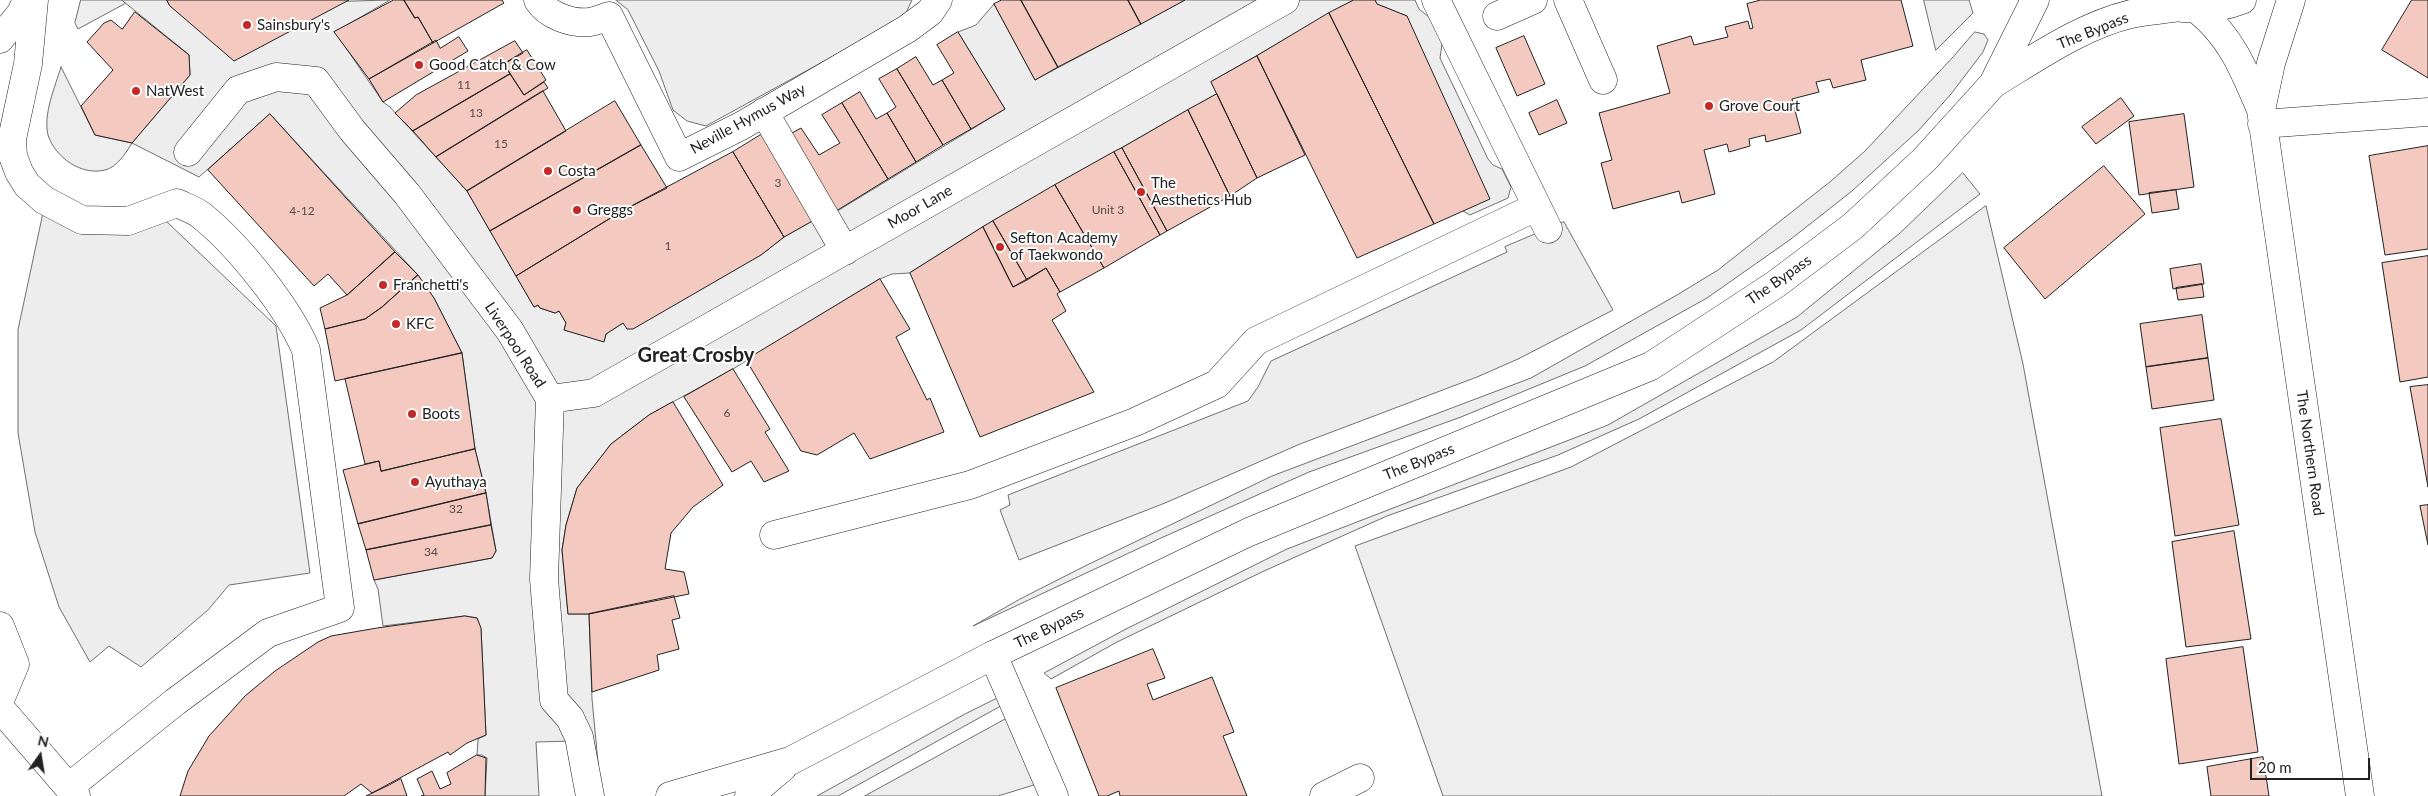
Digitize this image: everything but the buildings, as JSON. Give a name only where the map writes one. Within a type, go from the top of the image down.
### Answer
[{"type":"main road","name":"Neville Hymus Way","points":[[538,0],[542,6],[564,19],[590,22],[609,16],[679,157],[764,112],[907,29],[930,12],[938,0]]},
{"type":"main road","name":"Moor Lane","points":[[550,398],[594,393],[1285,0]]},
{"type":"main road","points":[[774,535],[970,485],[1135,422],[1217,384],[1256,341],[1542,218],[1436,0]]},
{"type":"main road","points":[[1497,16],[1533,0]]},
{"type":"main road","points":[[1568,0],[1603,80]]},
{"type":"main road","name":"The Bypass","points":[[670,796],[790,761],[993,655],[1249,532],[1651,366],[1776,284],[1853,226],[1925,159],[1993,84],[2035,0]]},
{"type":"main road","points":[[2142,0],[2186,9]]},
{"type":"main road","name":"The Bypass","points":[[1993,84],[2057,44],[2093,27],[2130,15],[2231,4],[2242,0]]},
{"type":"main road","name":"The Northern Road","points":[[2262,117],[2271,63],[2291,0]]},
{"type":"main road","points":[[0,39],[27,4]]},
{"type":"main road","points":[[0,52],[27,4]]},
{"type":"main road","points":[[0,708],[73,791],[175,702],[268,633],[340,608],[306,350],[298,331],[247,261],[201,215],[177,203],[128,221],[82,220],[44,200],[27,185],[19,172],[13,156],[6,149],[28,64],[27,4]]},
{"type":"main road","name":"The Northern Road","points":[[2186,9],[2214,24],[2229,42],[2262,117],[2360,796]]},
{"type":"main road","name":"Liverpool Road","points":[[188,152],[238,90],[276,76],[316,81],[352,130],[407,194],[510,331],[550,398],[544,579],[554,700],[570,718],[579,737],[590,796]]},
{"type":"main road","points":[[764,112],[845,251]]},
{"type":"main road","points":[[2262,117],[2428,112]]},
{"type":"main road","points":[[0,626],[15,664],[0,700]]},
{"type":"main road","points":[[993,655],[1054,796]]},
{"type":"main road","name":"The Bypass","points":[[749,796],[790,761]]},
{"type":"main road","points":[[1324,796],[1360,778]]},
{"type":"shaded area","points":[[81,0],[122,0],[126,3],[78,29],[75,23]]},
{"type":"shaded area","points":[[122,0],[167,0],[170,6],[390,0],[335,32],[383,102],[390,107],[467,191],[534,307],[538,305],[540,308],[555,313],[559,311],[566,323],[564,330],[604,341],[606,334],[623,323],[761,255],[784,237],[823,215],[829,216],[1005,109],[958,32],[976,25],[994,4],[1035,80],[1185,0],[1354,0],[1211,82],[1217,94],[983,227],[910,273],[892,274],[880,279],[733,369],[649,415],[611,444],[577,488],[566,525],[562,550],[568,614],[589,614],[592,699],[601,794],[573,741],[536,742],[539,796],[485,796],[487,758],[477,755],[478,739],[486,735],[481,629],[477,618],[465,616],[383,626],[378,589],[374,580],[492,558],[496,551],[486,493],[475,449],[462,353],[434,298],[418,275],[270,114],[199,177],[132,143],[190,75],[189,55]]},
{"type":"shaded area","points":[[616,0],[912,0],[906,13],[897,21],[706,126],[687,121],[673,110],[659,71],[628,10]]},
{"type":"shaded area","points":[[1375,0],[1415,0],[1419,9],[1435,22],[1443,37],[1440,58],[1488,159],[1493,165],[1502,169],[1511,187],[1508,198],[1470,215],[1463,211],[1407,16],[1377,4]]},
{"type":"shaded area","points":[[1924,0],[1969,0],[1973,13],[1936,50]]},
{"type":"shaded area","points":[[1975,32],[1984,34],[1988,40],[1983,52],[1951,94],[1919,130],[1852,191],[1791,239],[1707,298],[1585,366],[1461,417],[1309,472],[1161,538],[973,626],[1020,599],[1087,565],[1272,476],[1531,378],[1677,295],[1718,270],[1831,181],[1865,151]]},
{"type":"shaded area","points":[[61,67],[95,135],[132,143],[121,159],[105,170],[87,170],[70,163],[56,151],[51,143],[47,127],[48,110]]},
{"type":"shaded area","points":[[1963,173],[1980,194],[1801,330],[1639,419],[1558,455],[1387,516],[1264,571],[1117,642],[1051,679],[1044,673],[1126,629],[1287,549],[1608,425],[1797,317],[1900,233]]},
{"type":"shaded area","points":[[1986,206],[2023,364],[2102,796],[1443,796],[1355,546],[1571,467],[1773,362]]},
{"type":"shaded area","points":[[44,210],[165,220],[276,326],[310,573],[229,585],[208,610],[141,667],[109,646],[90,662],[59,607],[35,532],[18,433],[18,330]]},
{"type":"shaded area","points":[[1564,222],[1613,310],[1518,359],[1477,377],[1300,444],[1165,503],[1019,560],[1000,510],[1010,505],[1008,495],[1248,401],[1258,387],[1271,361],[1507,252],[1505,247]]},
{"type":"shaded area","points":[[1006,694],[1008,702],[838,796],[817,796],[965,714]]},
{"type":"shaded area","points":[[1015,714],[1037,784],[998,796],[865,796]]},
{"type":"place","name":"Sainsbury's","points":[[247,25]]},
{"type":"place","name":"Good Catch & Cow","points":[[419,65]]},
{"type":"place","name":"NatWest","points":[[136,91]]},
{"type":"place","name":"Grove Court","points":[[1709,106]]},
{"type":"place","name":"Costa","points":[[548,171]]},
{"type":"place","name":"The Aesthetics Hub","points":[[1141,192]]},
{"type":"place","name":"Greggs","points":[[577,210]]},
{"type":"place","name":"Sefton Academy of Taekwondo","points":[[1000,247]]},
{"type":"place","name":"Franchetti's","points":[[383,285]]},
{"type":"place","name":"KFC","points":[[396,324]]},
{"type":"place","name":"Boots","points":[[412,414]]},
{"type":"place","name":"Ayuthaya","points":[[415,482]]},
{"type":"district","name":"Great Crosby","points":[[696,356]]}]
